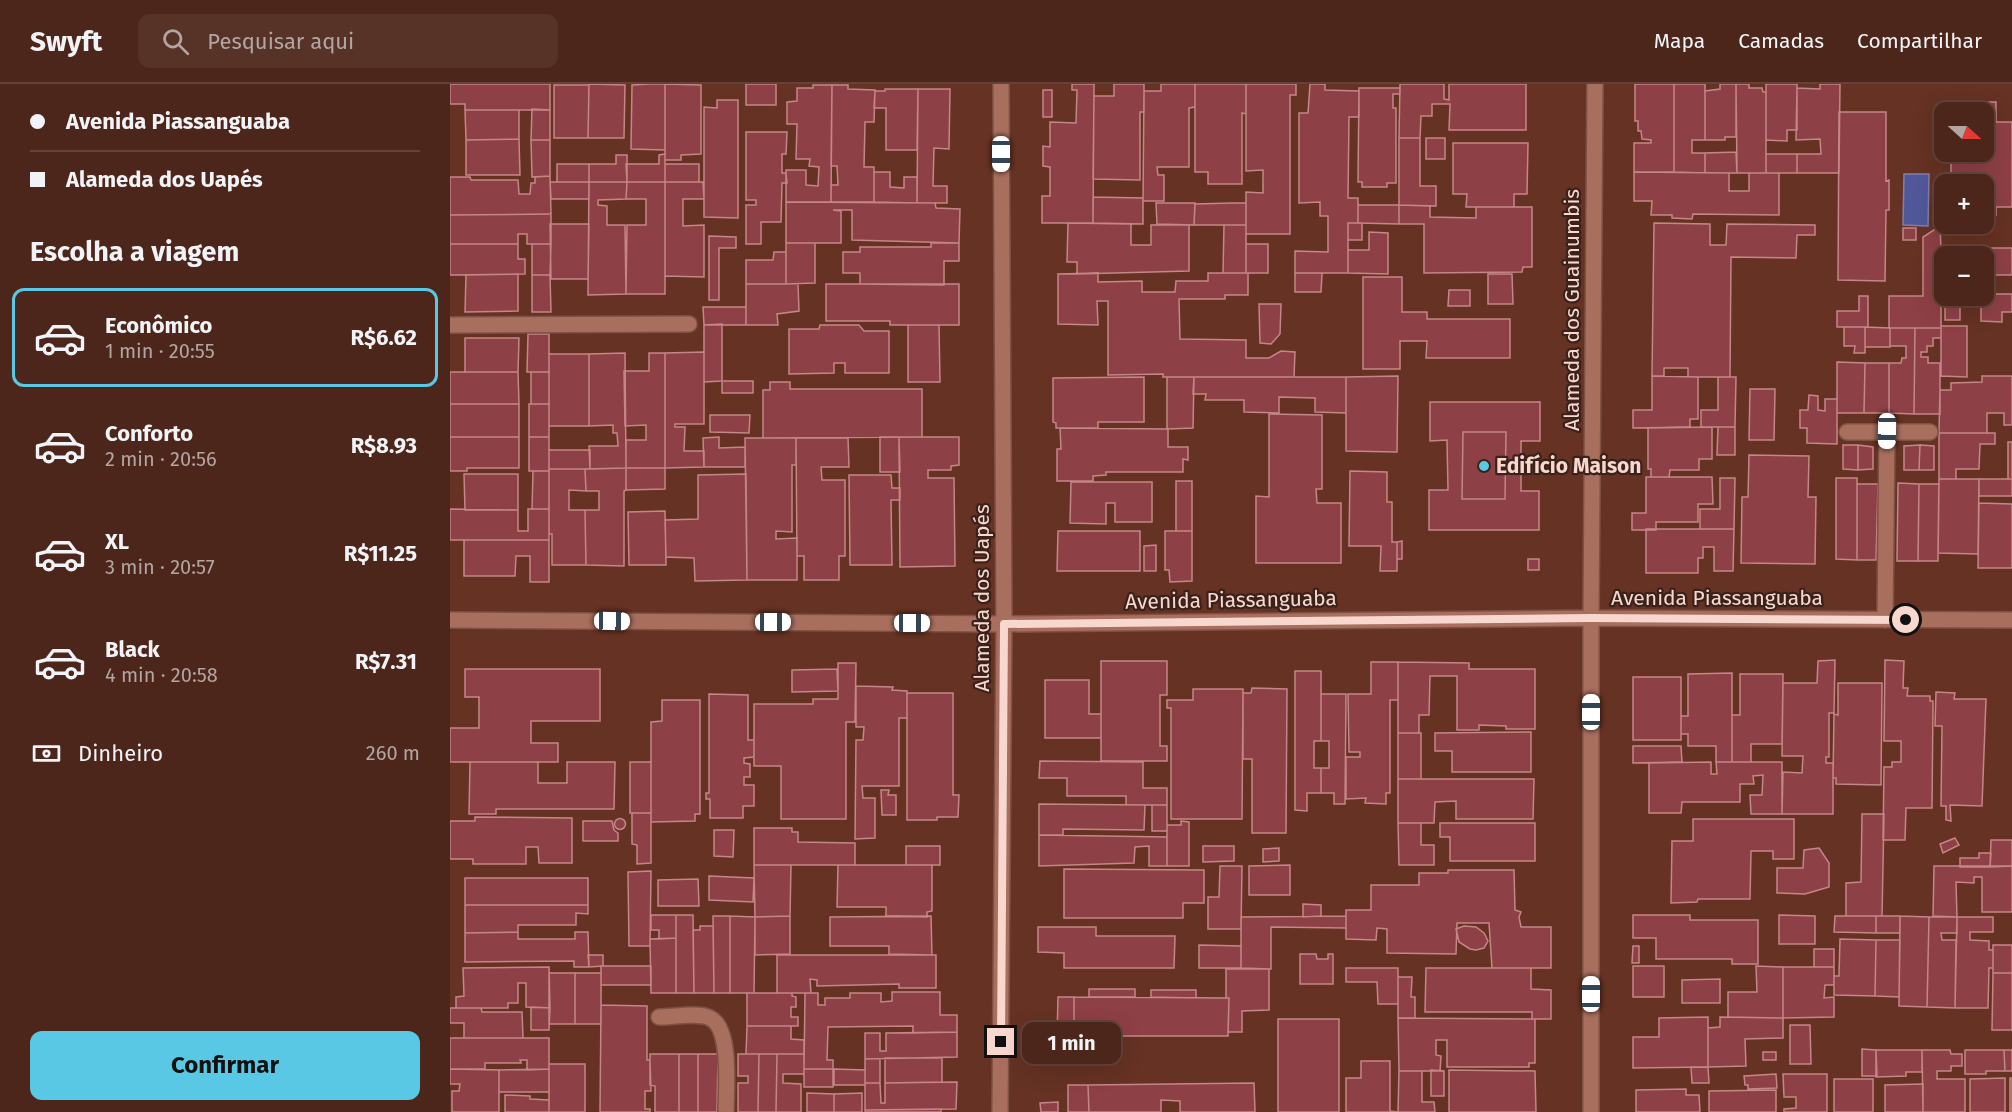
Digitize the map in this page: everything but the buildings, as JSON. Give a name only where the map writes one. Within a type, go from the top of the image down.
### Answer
[{"type":"street","name":"Alameda dos Uapés","points":[[1000,1112],[1004,624],[1001,84]]},
{"type":"street","name":"Alameda dos Guainumbis","points":[[1591,1112],[1591,618],[1595,84]]},
{"type":"street","points":[[450,326],[689,324]]},
{"type":"street","points":[[1885,620],[1887,431]]},
{"type":"street","points":[[1847,432],[1930,432]]},
{"type":"street","name":"Avenida Piassanguaba","points":[[450,620],[1004,624],[1591,618],[2012,620]]},
{"type":"street","points":[[659,1017],[703,1016],[712,1018],[717,1023],[726,1054],[726,1112]]},
{"type":"water","points":[[1904,174],[1929,174],[1928,226],[1903,225]]},
{"type":"place","name":"Edifício Maison","points":[[1484,466]]},
{"type":"route","points":[[1001,1042],[1004,624],[1591,618],[1906,620]]}]
